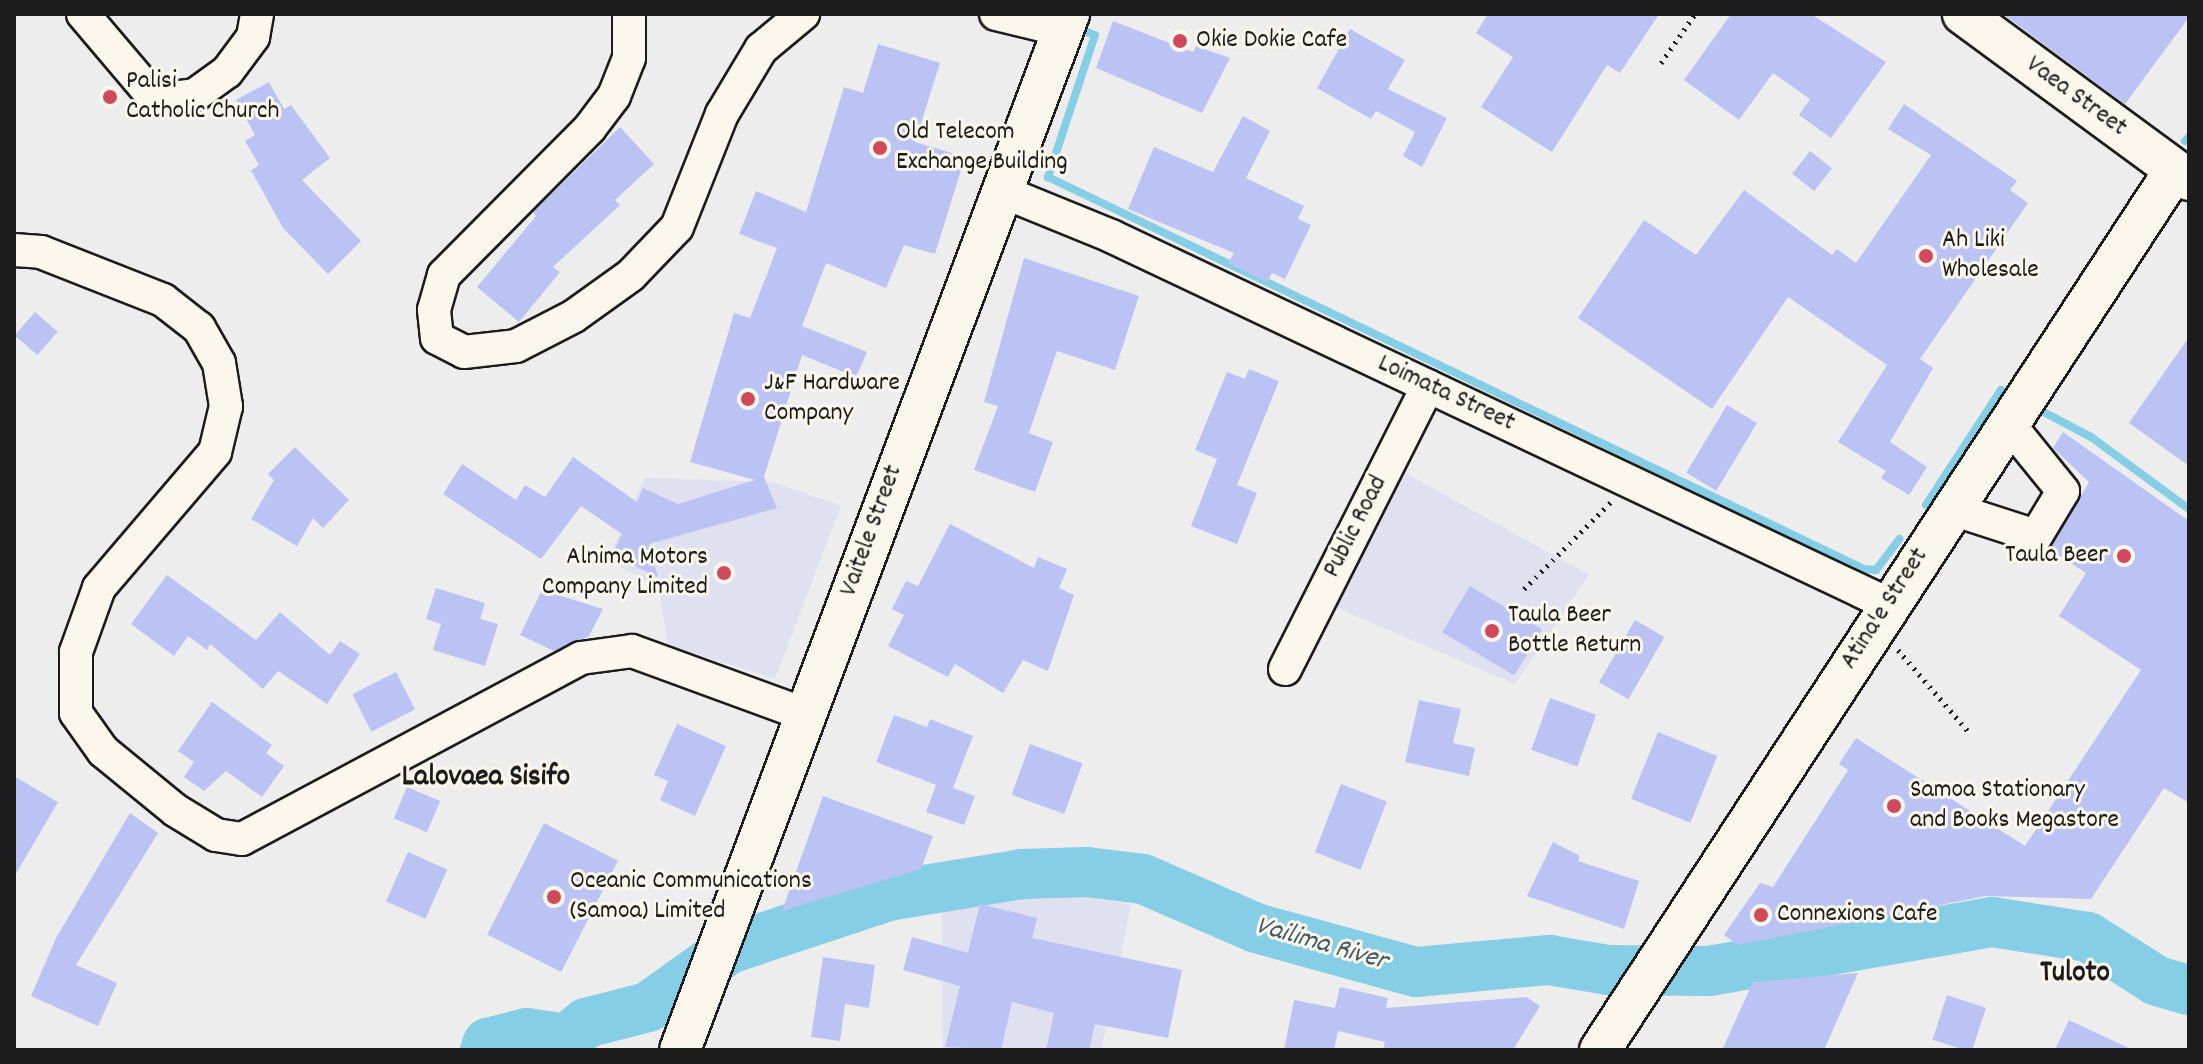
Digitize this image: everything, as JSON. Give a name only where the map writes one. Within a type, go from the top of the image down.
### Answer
[{"type":"main road","name":"Vaea Street","points":[[1963,14],[2182,175]]},
{"type":"main road","name":"Vaitele Street","points":[[683,1043],[1066,22]]},
{"type":"main road","name":"Atina'e Street","points":[[1600,1050],[2017,409],[2182,175]]},
{"type":"street","points":[[83,14],[156,100],[195,95],[227,72],[253,37],[257,14]]},
{"type":"street","points":[[629,14],[629,58],[614,96],[590,128],[444,275],[434,310],[437,338],[464,352],[516,346],[574,316],[631,275],[677,227],[722,114],[761,49],[803,14]]},
{"type":"street","points":[[996,14],[1066,22]]},
{"type":"street","name":"Loimata Street","points":[[1001,191],[1632,482],[1882,614]]},
{"type":"street","points":[[14,250],[41,252],[163,300],[199,328],[219,363],[226,406],[215,452],[99,588],[76,652],[76,713],[103,751],[175,810],[216,835],[242,839],[581,658],[632,651],[804,714]]},
{"type":"street","name":"Public Road","points":[[1285,669],[1428,386]]},
{"type":"street","points":[[1952,509],[2036,536],[2063,491],[2017,409]]},
{"type":"path","points":[[1661,63],[1695,14]]},
{"type":"path","points":[[1524,589],[1632,482]]},
{"type":"path","points":[[1882,614],[1968,731]]},
{"type":"shaded area","points":[[1402,471],[1589,575],[1515,684],[1333,606]]},
{"type":"shaded area","name":"Alnima Motors Company Limited","points":[[645,478],[773,482],[841,506],[775,679],[668,645],[658,586],[607,560]]},
{"type":"shaded area","points":[[1021,884],[1131,905],[1101,1050],[943,1050],[942,902]]},
{"type":"building","points":[[1488,14],[1659,14],[1620,73],[1607,65],[1552,152],[1481,107],[1513,57],[1476,33]]},
{"type":"building","points":[[1731,14],[1811,14],[1886,62],[1831,138],[1799,115],[1810,99],[1773,73],[1739,120],[1684,80]]},
{"type":"building","points":[[2003,14],[2189,14],[2189,17],[2125,104]]},
{"type":"building","points":[[1113,21],[1193,52],[1196,46],[1230,58],[1202,113],[1096,68]]},
{"type":"building","points":[[1350,29],[1405,60],[1388,89],[1447,118],[1422,167],[1403,156],[1415,132],[1376,111],[1371,119],[1317,88]]},
{"type":"building","points":[[878,44],[940,63],[915,142],[965,157],[935,254],[904,245],[886,288],[826,263],[802,326],[867,352],[856,377],[802,355],[764,477],[777,508],[649,544],[658,577],[612,555],[622,534],[581,506],[541,559],[443,494],[462,464],[516,500],[525,485],[545,497],[573,457],[637,502],[643,488],[678,504],[755,480],[690,462],[734,313],[750,318],[777,248],[739,234],[756,191],[806,212],[844,87],[863,93]]},
{"type":"building","points":[[269,82],[284,109],[291,105],[330,158],[302,180],[361,241],[328,274],[283,228],[251,170],[259,165],[245,141],[255,135],[236,100]]},
{"type":"building","points":[[1904,104],[2017,181],[2010,190],[2028,203],[1920,359],[1933,368],[1890,442],[1927,467],[1909,495],[1881,478],[1886,471],[1838,442],[1887,365],[1788,297],[1712,409],[1578,318],[1644,220],[1696,255],[1744,190],[1832,255],[1837,249],[1856,263],[1931,155],[1888,129]]},
{"type":"building","points":[[1243,116],[1270,131],[1246,178],[1304,206],[1298,219],[1311,225],[1285,279],[1272,273],[1267,282],[1228,263],[1234,253],[1128,209],[1154,147],[1213,172]]},
{"type":"building","points":[[620,127],[654,164],[615,200],[620,205],[553,267],[560,272],[519,322],[477,287],[536,216],[533,212]]},
{"type":"building","points":[[1810,151],[1832,168],[1814,191],[1792,174]]},
{"type":"building","points":[[1024,258],[1139,296],[1115,370],[1057,351],[1029,433],[1053,442],[1035,492],[974,470],[998,406],[984,402]]},
{"type":"building","points":[[35,312],[58,332],[37,355],[15,335]]},
{"type":"building","points":[[2189,337],[2189,466],[2129,423]]},
{"type":"building","points":[[1249,369],[1279,381],[1237,485],[1257,493],[1237,544],[1191,526],[1217,459],[1195,450],[1227,372],[1245,379]]},
{"type":"building","points":[[1727,405],[1757,423],[1716,491],[1686,473]]},
{"type":"building","points":[[2063,432],[2189,521],[2189,803],[2164,788],[2091,899],[1986,896],[1738,945],[1724,935],[1760,883],[1773,887],[1848,770],[1839,764],[1856,738],[2025,846],[2141,670],[2059,616],[2086,573],[2049,549],[2089,482],[2053,448]]},
{"type":"building","points":[[295,447],[349,500],[323,528],[313,518],[297,546],[251,519],[274,480],[268,474]]},
{"type":"building","points":[[950,524],[1034,568],[1038,557],[1067,569],[1059,588],[1074,595],[1048,671],[1023,660],[1003,693],[955,664],[948,677],[888,646],[904,615],[892,609],[906,581],[918,586]]},
{"type":"building","points":[[167,575],[256,640],[280,612],[330,655],[340,641],[360,654],[327,704],[278,671],[263,689],[210,644],[207,650],[188,636],[174,656],[131,624]]},
{"type":"building","name":"Taula Beer Bottle Return","points":[[1470,586],[1542,629],[1514,676],[1442,632]]},
{"type":"building","points":[[436,588],[485,603],[480,619],[498,624],[485,666],[433,650],[441,624],[426,619]]},
{"type":"building","points":[[542,590],[603,609],[589,636],[554,651],[520,635]]},
{"type":"building","points":[[1635,620],[1664,637],[1628,699],[1599,682]]},
{"type":"building","points":[[396,672],[415,709],[371,732],[352,694]]},
{"type":"building","points":[[1550,698],[1596,715],[1577,766],[1531,750]]},
{"type":"building","points":[[1419,700],[1461,709],[1453,743],[1475,748],[1469,776],[1405,762]]},
{"type":"building","points":[[212,702],[272,745],[266,753],[284,766],[262,797],[226,771],[204,791],[184,777],[194,762],[178,751]]},
{"type":"building","points":[[894,715],[927,727],[930,719],[973,736],[953,788],[975,796],[964,825],[926,812],[936,785],[876,762]]},
{"type":"building","points":[[677,724],[726,746],[695,816],[660,800],[668,781],[654,775]]},
{"type":"building","points":[[1658,732],[1717,756],[1690,823],[1631,799]]},
{"type":"building","points":[[1030,744],[1083,763],[1064,814],[1012,795]]},
{"type":"building","points":[[14,776],[58,802],[14,877]]},
{"type":"building","points":[[1341,784],[1387,802],[1361,870],[1315,852]]},
{"type":"building","points":[[407,787],[440,801],[427,832],[394,818]]},
{"type":"building","points":[[823,796],[933,836],[921,869],[782,911]]},
{"type":"building","points":[[130,813],[158,833],[76,965],[117,983],[98,1026],[31,996],[56,938]]},
{"type":"building","name":"Oceanic Communications (Samoa) Limited","points":[[544,823],[618,861],[561,972],[487,934]]},
{"type":"building","points":[[1553,842],[1580,856],[1578,861],[1639,881],[1624,929],[1527,896]]},
{"type":"building","points":[[408,852],[447,869],[425,919],[386,901]]},
{"type":"building","points":[[980,904],[1037,918],[1032,938],[1182,970],[1168,1038],[1095,1024],[1089,1050],[1046,1050],[1054,1013],[1012,1002],[1001,1050],[945,1047],[960,986],[903,970],[912,937],[968,953]]},
{"type":"building","points":[[823,957],[875,965],[869,1008],[845,1004],[840,1041],[811,1037]]},
{"type":"building","points":[[1858,973],[1824,1050],[1722,1050],[1753,982]]},
{"type":"building","points":[[1340,987],[1388,998],[1386,1008],[1526,997],[1540,1006],[1513,1050],[1383,1050],[1385,1042],[1338,1031],[1334,1050],[1284,1050],[1294,1000],[1335,1008]]},
{"type":"building","points":[[1947,995],[1986,1008],[1972,1050],[1932,1040]]},
{"type":"building","points":[[2069,1020],[2133,1050],[2055,1050]]},
{"type":"waterway","points":[[1074,27],[1095,35],[1048,177],[1864,569],[1876,570],[1899,539]]},
{"type":"waterway","points":[[2185,141],[2189,137]]},
{"type":"waterway","points":[[1926,505],[2001,390],[2013,396]]},
{"type":"waterway","points":[[2032,406],[2091,437],[2189,509]]},
{"type":"waterway","name":"Vailima River","points":[[485,1050],[488,1043],[527,1033],[567,1039],[586,1023],[648,1007],[729,949],[888,896],[1022,874],[1087,872],[1143,879],[1256,928],[1416,972],[1549,960],[1609,970],[1709,971],[1992,922],[2088,937],[2157,981],[2189,990]]},
{"type":"place","name":"Okie Dokie Cafe","points":[[1180,41]]},
{"type":"place","name":"Palisi Catholic Church","points":[[110,97]]},
{"type":"place","name":"Old Telecom Exchange Building","points":[[880,148]]},
{"type":"place","name":"Ah Liki Wholesale","points":[[1926,256]]},
{"type":"place","name":"J&F Hardware Company","points":[[748,399]]},
{"type":"place","name":"Taula Beer","points":[[2124,556]]},
{"type":"place","name":"Alnima Motors Company Limited","points":[[724,573]]},
{"type":"place","name":"Taula Beer Bottle Return","points":[[1492,631]]},
{"type":"place","name":"Samoa Stationary and Books Megastore","points":[[1894,806]]},
{"type":"place","name":"Oceanic Communications (Samoa) Limited","points":[[554,897]]},
{"type":"place","name":"Connexions Cafe","points":[[1761,915]]},
{"type":"district","name":"Lalovaea Sisifo","points":[[486,779]]},
{"type":"district","name":"Tuloto","points":[[2075,975]]}]
